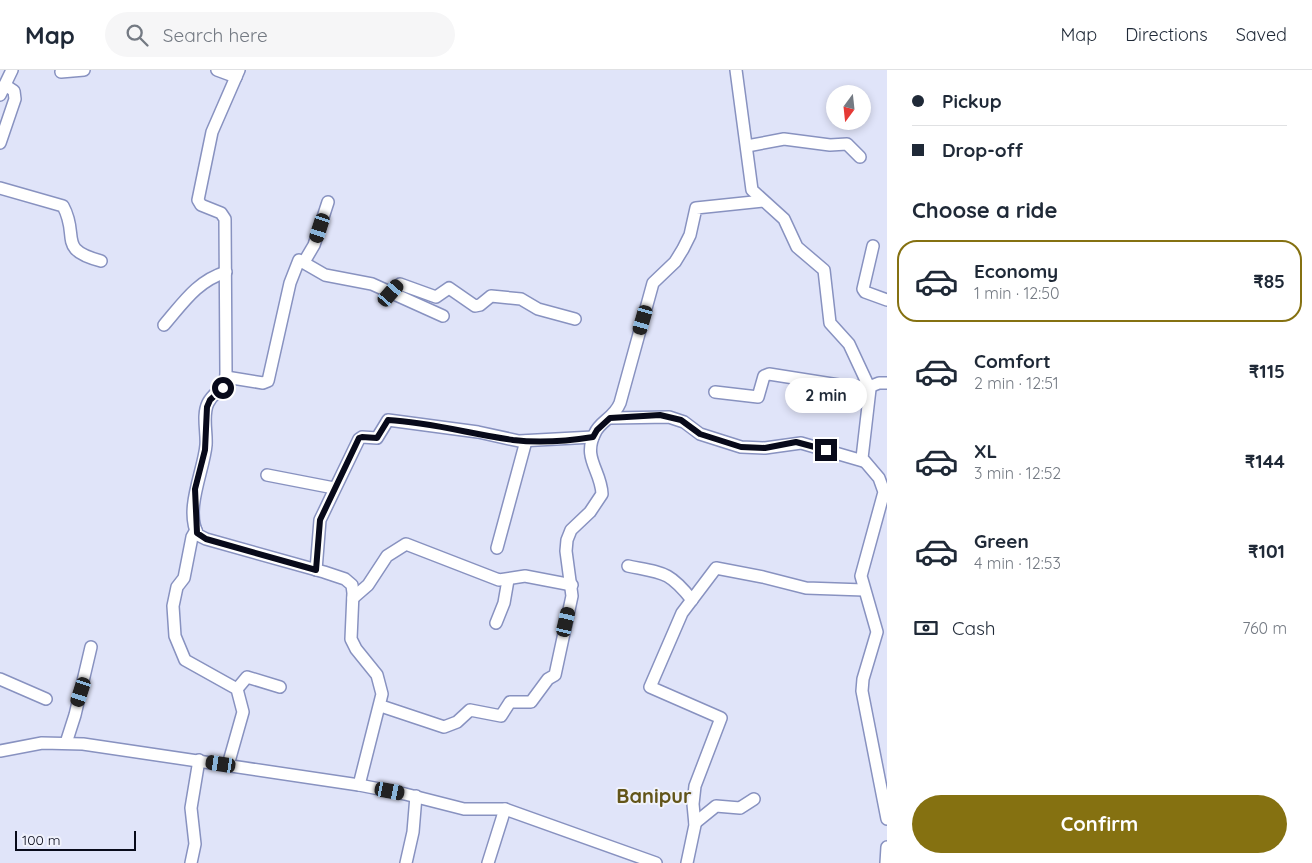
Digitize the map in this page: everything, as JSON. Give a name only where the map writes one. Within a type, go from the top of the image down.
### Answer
[{"type":"street","points":[[0,143],[15,99],[14,91],[3,90],[12,70]]},
{"type":"street","points":[[61,72],[84,70]]},
{"type":"street","points":[[217,70],[238,74],[212,132],[198,200],[201,205],[221,213],[225,219],[226,377],[223,388],[210,400],[207,407],[205,450],[195,489],[196,530],[198,535],[206,539],[316,570],[350,582],[353,598],[351,639],[356,649],[373,669],[379,680],[382,694],[381,706],[359,785]]},
{"type":"street","points":[[736,70],[752,190],[784,219],[797,247],[824,270],[830,323],[849,344],[869,387],[863,462]]},
{"type":"street","points":[[747,146],[784,139],[830,146],[846,144],[860,157]]},
{"type":"street","points":[[0,188],[63,206],[68,220],[73,248],[80,255],[101,261]]},
{"type":"street","points":[[381,706],[442,727],[457,722],[470,710],[501,716],[508,703],[534,700],[546,681],[556,672],[572,596],[566,551],[570,532],[590,512],[602,494],[599,478],[590,457],[593,437],[597,430],[619,407],[653,283],[675,262],[683,249],[690,235],[696,208],[763,201]]},
{"type":"street","points":[[304,262],[314,246],[328,202]]},
{"type":"street","points":[[872,246],[863,289],[870,295],[887,300]]},
{"type":"street","points":[[226,377],[263,383],[268,381],[292,275],[299,260],[326,275],[366,282],[443,316]]},
{"type":"street","points":[[164,325],[196,287],[211,276],[226,272]]},
{"type":"street","points":[[391,293],[400,284],[436,297],[449,288],[475,306],[480,305],[491,296],[510,297],[524,300],[538,309],[575,319]]},
{"type":"street","points":[[716,392],[758,397],[764,376],[770,374],[826,384],[869,387],[879,383],[887,383]]},
{"type":"street","points":[[610,418],[669,417],[684,422],[700,434],[741,447],[756,449],[801,443],[863,462],[879,478],[884,492],[861,576],[877,632],[862,679],[862,691],[887,819]]},
{"type":"street","points":[[316,570],[318,526],[334,488],[359,438],[377,438],[388,420],[526,440],[593,437]]},
{"type":"street","points":[[497,548],[526,440]]},
{"type":"street","points":[[267,475],[334,488]]},
{"type":"street","points":[[196,530],[192,537],[184,578],[177,587],[172,622],[176,641],[185,660],[237,690],[244,712],[228,765]]},
{"type":"street","points":[[353,598],[370,583],[387,556],[406,544],[491,577],[508,580],[525,576],[572,585]]},
{"type":"street","points":[[628,566],[670,576],[692,600]]},
{"type":"street","points":[[687,863],[695,823],[693,804],[695,786],[721,718],[650,687],[682,613],[716,568],[806,588],[864,590]]},
{"type":"street","points":[[496,623],[505,598],[508,580]]},
{"type":"street","points":[[66,743],[75,715],[90,647]]},
{"type":"street","points":[[237,690],[247,677],[280,687]]},
{"type":"street","points":[[0,678],[46,699]]},
{"type":"street","points":[[0,751],[42,743],[66,743],[199,760],[359,785],[416,796],[464,809],[505,809],[656,863]]},
{"type":"street","points":[[191,863],[195,844],[191,808],[199,760]]},
{"type":"street","points":[[406,863],[413,832],[416,796]]},
{"type":"street","points":[[695,823],[716,806],[740,808],[754,799]]},
{"type":"street","points":[[488,863],[505,809]]},
{"type":"street","points":[[886,863],[887,847]]},
{"type":"district","name":"Banipur","points":[[654,795]]},
{"type":"route","points":[[223,388],[208,402],[207,407],[205,450],[195,489],[195,528],[198,535],[280,561],[316,570],[319,523],[338,479],[359,438],[377,438],[388,420],[478,432],[510,440],[542,440],[593,437],[594,433],[610,418],[660,415],[681,420],[700,434],[749,449],[796,442],[826,450]]}]
